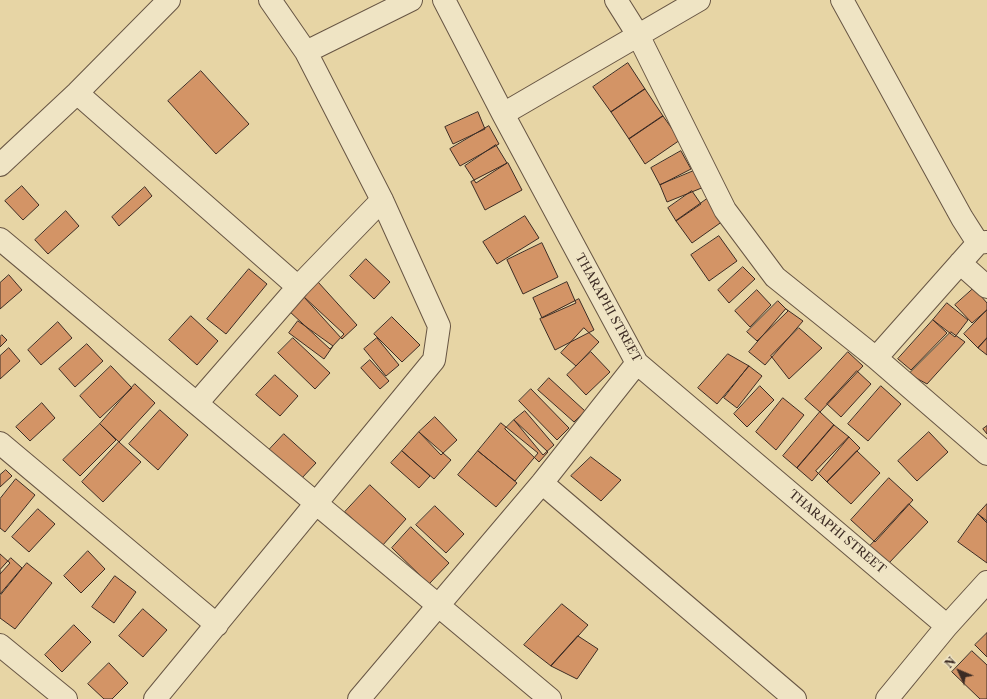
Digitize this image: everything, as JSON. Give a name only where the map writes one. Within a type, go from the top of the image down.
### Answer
[{"type":"street","points":[[0,165],[77,93],[169,0]]},
{"type":"street","points":[[155,699],[434,360],[439,326],[382,200],[306,52],[270,0]]},
{"type":"street","points":[[306,52],[411,0]]},
{"type":"street","name":"THARAPHI STREET","points":[[444,0],[503,114],[637,364],[947,626]]},
{"type":"street","points":[[616,0],[638,35],[726,210],[775,277],[876,358],[987,454]]},
{"type":"street","points":[[503,114],[699,0]]},
{"type":"street","points":[[842,0],[962,218],[983,243],[960,263],[876,358]]},
{"type":"street","points":[[77,93],[298,287]]},
{"type":"street","points":[[197,403],[298,287],[382,200]]},
{"type":"street","points":[[0,239],[550,699]]},
{"type":"street","points":[[960,263],[987,287]]},
{"type":"street","points":[[359,699],[542,483],[637,364]]},
{"type":"street","points":[[0,443],[217,625]]},
{"type":"street","points":[[542,483],[795,699]]},
{"type":"street","points":[[887,699],[947,626],[987,582]]},
{"type":"street","points":[[0,645],[66,699]]},
{"type":"building","points":[[628,63],[645,89],[611,112],[593,87]]},
{"type":"building","points":[[201,71],[249,124],[216,154],[168,101]]},
{"type":"building","points":[[645,89],[663,116],[629,139],[611,112]]},
{"type":"building","points":[[478,112],[485,129],[453,144],[445,127]]},
{"type":"building","points":[[663,116],[680,140],[645,164],[629,139]]},
{"type":"building","points":[[489,126],[499,144],[460,166],[450,149]]},
{"type":"building","points":[[496,145],[507,163],[476,183],[465,166]]},
{"type":"building","points":[[681,151],[691,169],[660,185],[651,168]]},
{"type":"building","points":[[508,163],[522,190],[485,210],[471,182]]},
{"type":"building","points":[[696,170],[704,187],[667,202],[660,185]]},
{"type":"building","points":[[22,186],[39,205],[23,220],[5,201]]},
{"type":"building","points":[[145,187],[152,196],[119,226],[112,217]]},
{"type":"building","points":[[692,191],[701,204],[676,221],[668,208]]},
{"type":"building","points":[[707,199],[723,221],[692,243],[676,221]]},
{"type":"building","points":[[66,211],[79,226],[48,254],[35,240]]},
{"type":"building","points":[[525,216],[539,238],[497,264],[483,242]]},
{"type":"building","points":[[719,236],[737,261],[709,281],[691,255]]},
{"type":"building","points":[[542,243],[558,277],[523,294],[507,260]]},
{"type":"building","points":[[366,259],[390,282],[374,299],[350,276]]},
{"type":"building","points":[[743,267],[755,279],[729,303],[718,290]]},
{"type":"building","points":[[249,269],[267,284],[226,334],[207,319]]},
{"type":"building","points":[[9,275],[22,290],[0,309],[0,283]]},
{"type":"building","points":[[318,282],[357,325],[342,339],[303,296]]},
{"type":"building","points":[[567,282],[576,303],[542,318],[533,298]]},
{"type":"building","points":[[974,288],[987,303],[987,310],[972,323],[955,305]]},
{"type":"building","points":[[757,290],[771,305],[750,327],[735,311]]},
{"type":"building","points":[[303,296],[344,334],[330,349],[289,311]]},
{"type":"building","points":[[579,299],[594,330],[555,350],[540,319]]},
{"type":"building","points":[[778,301],[788,311],[757,341],[747,332]]},
{"type":"building","points":[[947,303],[968,320],[955,337],[933,320]]},
{"type":"building","points":[[786,309],[803,321],[765,365],[749,352]]},
{"type":"building","points":[[987,310],[987,338],[978,348],[964,334]]},
{"type":"building","points":[[191,316],[218,341],[197,365],[169,340]]},
{"type":"building","points":[[392,317],[420,345],[402,362],[374,334]]},
{"type":"building","points":[[933,320],[947,333],[911,370],[898,359]]},
{"type":"building","points":[[298,321],[333,346],[324,359],[289,333]]},
{"type":"building","points":[[58,322],[72,338],[41,365],[28,350]]},
{"type":"building","points":[[584,328],[599,342],[576,366],[561,353]]},
{"type":"building","points":[[799,328],[822,348],[789,379],[771,356]]},
{"type":"building","points":[[951,332],[965,342],[927,384],[909,374]]},
{"type":"building","points":[[2,335],[7,340],[0,347],[0,337]]},
{"type":"building","points":[[293,338],[330,373],[315,389],[278,353]]},
{"type":"building","points":[[377,338],[399,365],[386,376],[364,349]]},
{"type":"building","points":[[987,338],[987,355],[978,348]]},
{"type":"building","points":[[87,344],[103,361],[75,387],[59,369]]},
{"type":"building","points":[[9,348],[20,361],[0,379],[0,356]]},
{"type":"building","points":[[591,352],[610,372],[586,395],[567,375]]},
{"type":"building","points":[[848,352],[863,366],[820,412],[805,399]]},
{"type":"building","points":[[728,354],[749,366],[717,404],[698,388]]},
{"type":"building","points":[[370,360],[389,381],[380,389],[361,368]]},
{"type":"building","points":[[111,366],[132,388],[100,418],[80,396]]},
{"type":"building","points":[[749,366],[762,376],[737,408],[724,398]]},
{"type":"building","points":[[857,371],[871,384],[841,417],[827,404]]},
{"type":"building","points":[[275,375],[298,396],[280,416],[256,395]]},
{"type":"building","points":[[549,378],[585,411],[574,422],[538,390]]},
{"type":"building","points":[[135,384],[155,403],[119,442],[100,424]]},
{"type":"building","points":[[760,386],[774,400],[747,427],[734,414]]},
{"type":"building","points":[[881,386],[901,404],[868,441],[848,424]]},
{"type":"building","points":[[531,389],[569,428],[557,440],[519,401]]},
{"type":"building","points":[[783,398],[804,415],[776,450],[756,432]]},
{"type":"building","points":[[42,403],[55,418],[30,441],[16,427]]},
{"type":"building","points":[[160,410],[188,435],[158,470],[129,444]]},
{"type":"building","points":[[525,411],[554,445],[543,455],[514,420]]},
{"type":"building","points":[[820,412],[834,425],[797,468],[783,456]]},
{"type":"building","points":[[435,417],[457,440],[441,455],[419,432]]},
{"type":"building","points":[[514,420],[548,452],[539,462],[505,429]]},
{"type":"building","points":[[501,423],[538,453],[515,481],[478,451]]},
{"type":"building","points":[[100,424],[116,440],[80,476],[63,460]]},
{"type":"building","points":[[834,425],[849,437],[812,481],[797,468]]},
{"type":"building","points":[[987,426],[987,434],[983,429]]},
{"type":"building","points":[[419,432],[451,460],[434,479],[402,451]]},
{"type":"building","points":[[929,432],[948,452],[917,481],[898,461]]},
{"type":"building","points":[[284,434],[316,463],[301,479],[269,450]]},
{"type":"building","points":[[849,437],[860,448],[827,482],[816,471]]},
{"type":"building","points":[[119,442],[141,462],[103,502],[82,482]]},
{"type":"building","points":[[402,451],[430,476],[419,488],[391,463]]},
{"type":"building","points":[[478,451],[517,483],[496,507],[458,475]]},
{"type":"building","points":[[857,451],[880,473],[851,504],[827,482]]},
{"type":"building","points":[[591,457],[621,480],[601,501],[571,476]]},
{"type":"building","points":[[6,470],[12,476],[0,487],[0,475]]},
{"type":"building","points":[[889,478],[913,500],[875,542],[851,520]]},
{"type":"building","points":[[16,479],[35,495],[5,532],[0,528],[0,499]]},
{"type":"building","points":[[370,485],[406,519],[382,546],[345,512]]},
{"type":"building","points":[[909,504],[928,522],[888,564],[870,546]]},
{"type":"building","points":[[987,504],[987,523],[978,514]]},
{"type":"building","points":[[435,506],[464,534],[446,553],[416,525]]},
{"type":"building","points":[[38,509],[55,524],[29,552],[12,537]]},
{"type":"building","points":[[978,514],[987,521],[987,563],[958,542]]},
{"type":"building","points":[[411,527],[449,563],[429,584],[392,548]]},
{"type":"building","points":[[88,551],[105,569],[81,593],[64,576]]},
{"type":"building","points":[[0,554],[10,563],[0,574]]},
{"type":"building","points":[[11,558],[22,568],[0,594],[0,570]]},
{"type":"building","points":[[27,563],[52,583],[15,629],[0,618],[0,596]]},
{"type":"building","points":[[115,576],[136,592],[114,623],[92,607]]},
{"type":"building","points":[[562,604],[588,625],[551,666],[524,645]]},
{"type":"building","points":[[143,609],[167,630],[143,657],[119,636]]},
{"type":"building","points":[[74,625],[91,642],[62,672],[45,655]]},
{"type":"building","points":[[987,633],[987,657],[975,645]]},
{"type":"building","points":[[578,636],[598,649],[577,679],[551,666]]},
{"type":"building","points":[[972,651],[987,665],[987,699],[980,699],[952,672]]},
{"type":"building","points":[[109,663],[128,683],[112,699],[104,699],[88,684]]}]
